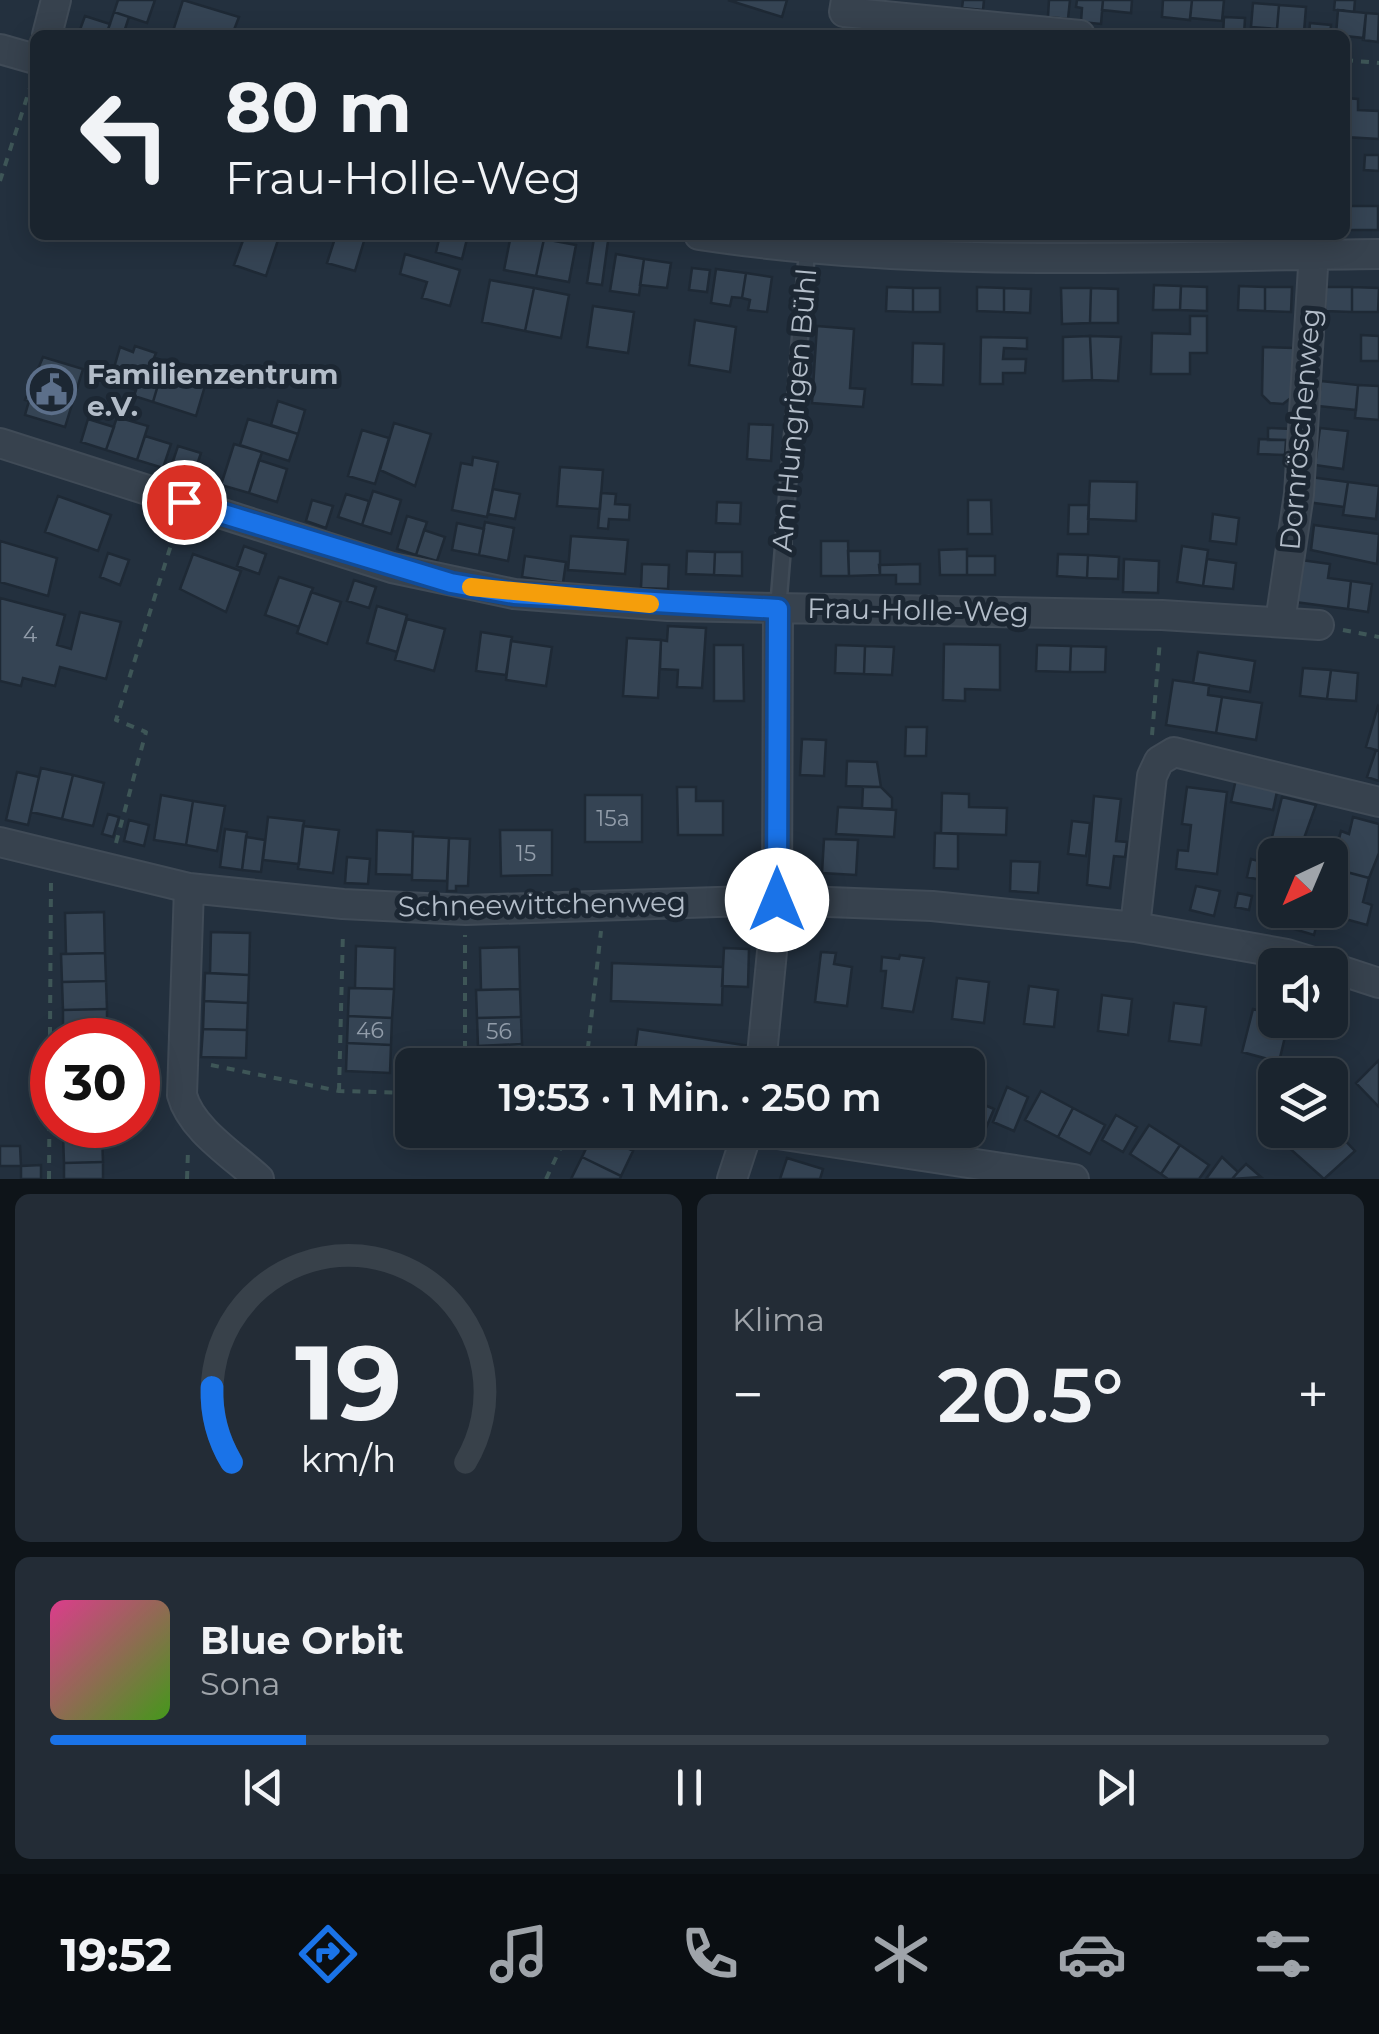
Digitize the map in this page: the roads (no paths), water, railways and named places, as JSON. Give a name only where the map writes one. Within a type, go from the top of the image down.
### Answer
[{"type":"street","points":[[47,30],[56,0]]},
{"type":"street","points":[[844,16],[1018,30]]},
{"type":"street","points":[[0,49],[30,58]]},
{"type":"street","points":[[767,240],[893,256],[1314,245],[1379,254]]},
{"type":"street","name":"Dornröschenweg","points":[[1280,622],[1299,494],[1314,245]]},
{"type":"street","name":"Frau-Holle-Weg","points":[[0,443],[451,583],[514,594],[778,609],[1162,615],[1319,625]]},
{"type":"street","name":"Am Hungrigen Bühl","points":[[763,1048],[777,900],[778,609]]},
{"type":"street","points":[[1135,927],[1152,776],[1160,761],[1174,752],[1379,802]]},
{"type":"street","name":"Schneewittchenweg","points":[[0,842],[189,888],[343,904],[466,910],[603,902],[777,900],[932,906],[1135,927],[1258,949]]},
{"type":"street","points":[[189,888],[182,1095],[186,1110],[259,1179]]},
{"type":"street","points":[[1348,973],[1379,983]]},
{"type":"street","points":[[732,1179],[743,1148]]},
{"type":"street","points":[[868,1148],[1074,1179]]},
{"type":"lane","name":"Am Hungrigen Bühl","points":[[778,609],[808,243]]},
{"type":"place","name":"Familienzentrum e.V.","points":[[52,390]]}]
